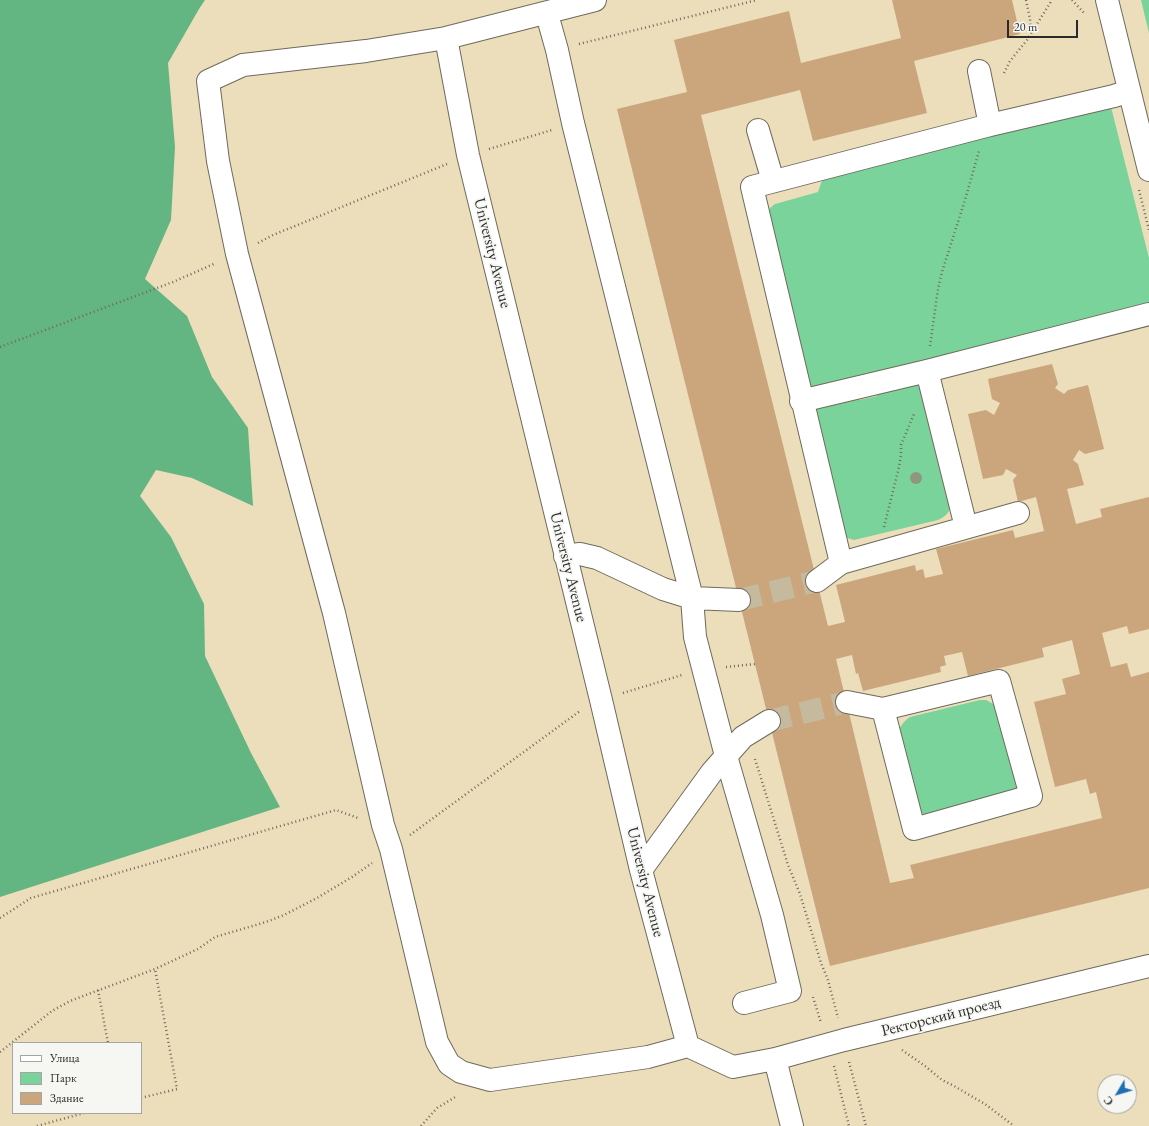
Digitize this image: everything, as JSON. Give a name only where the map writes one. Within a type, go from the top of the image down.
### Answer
[{"type":"street","points":[[596,0],[446,38],[366,51],[243,65],[208,81],[218,161],[237,254],[334,613],[437,1042],[449,1064],[461,1072],[490,1080],[648,1058],[688,1046]]},
{"type":"street","points":[[1107,0],[1149,170]]},
{"type":"street","points":[[550,25],[573,123],[692,598],[695,637],[726,756],[772,914],[790,991],[744,1003]]},
{"type":"street","name":"University Avenue","points":[[446,38],[468,155],[603,707],[641,870],[688,1046]]},
{"type":"street","points":[[979,71],[990,125]]},
{"type":"street","points":[[841,563],[752,187],[990,125],[1114,96],[1129,90]]},
{"type":"street","points":[[758,130],[773,181]]},
{"type":"street","points":[[802,401],[927,371],[1149,314]]},
{"type":"street","points":[[927,371],[966,527]]},
{"type":"street","points":[[817,581],[841,563],[1018,513]]},
{"type":"street","points":[[565,556],[580,554],[597,558],[663,589],[692,598],[739,600]]},
{"type":"street","points":[[847,702],[884,709],[999,681],[1030,796],[914,829],[884,709]]},
{"type":"street","points":[[641,870],[712,772],[743,738],[769,720]]},
{"type":"street","name":"Ректорский проезд","points":[[688,1046],[733,1067],[774,1059],[1149,966]]},
{"type":"street","points":[[774,1059],[792,1126]]},
{"type":"path","points":[[557,50],[756,0]]},
{"type":"path","points":[[1026,0],[1031,32]]},
{"type":"path","points":[[1002,80],[1010,61],[1027,40],[1052,0]]},
{"type":"path","points":[[0,347],[173,282],[237,254],[273,235],[468,155],[573,123]]},
{"type":"path","points":[[927,371],[938,289],[942,272],[981,143],[990,125]]},
{"type":"path","points":[[871,554],[885,526],[899,467],[901,445],[916,410]]},
{"type":"path","points":[[743,738],[752,749],[788,865],[800,894],[821,963],[828,980]]},
{"type":"path","points":[[0,918],[31,898],[336,810],[384,825]]},
{"type":"path","points":[[142,1098],[177,1090],[155,969]]},
{"type":"path","points":[[98,990],[108,1042]]},
{"type":"path","points":[[871,1035],[905,1052],[942,1080],[985,1104],[1014,1126]]},
{"type":"path","points":[[422,1126],[437,1108],[456,1096],[490,1080]]},
{"type":"path","points":[[37,1126],[80,1114]]},
{"type":"green space","points":[[0,0],[205,0],[168,63],[175,147],[171,220],[145,279],[187,316],[212,377],[248,428],[253,506],[192,478],[156,470],[140,496],[171,537],[204,604],[205,656],[251,753],[280,807],[0,897]]},
{"type":"green space","points":[[1141,0],[1149,0],[1149,33]]},
{"type":"green space","points":[[1111,107],[1149,258],[1149,308],[810,389],[766,216],[770,208],[775,204],[818,192],[825,176]]},
{"type":"green space","points":[[919,383],[951,506],[949,511],[945,516],[938,520],[854,540],[844,537],[815,410],[817,408],[857,395],[859,400],[877,396],[877,390]]},
{"type":"green space","points":[[980,700],[986,700],[997,706],[1019,783],[1018,790],[928,816],[919,812],[898,732],[900,727],[910,717]]},
{"type":"building","points":[[892,0],[1012,0],[1020,34],[914,61],[927,113],[813,141],[800,90],[701,115],[828,626],[845,622],[836,585],[915,565],[916,571],[923,569],[925,578],[943,574],[936,549],[1013,530],[1015,538],[1044,531],[1036,497],[1018,502],[1013,480],[1017,475],[1006,469],[1003,475],[983,479],[968,414],[986,410],[994,415],[1000,403],[992,399],[988,379],[1052,364],[1058,384],[1055,388],[1064,394],[1068,390],[1088,385],[1104,449],[1085,454],[1079,450],[1073,460],[1078,464],[1084,485],[1067,489],[1076,524],[1102,517],[1100,509],[1149,497],[1149,629],[1129,634],[1127,626],[1102,633],[1111,667],[1127,663],[1131,677],[1149,672],[1149,888],[830,966],[617,109],[687,92],[674,40],[789,11],[801,63],[901,38]],"holes":[[[1072,640],[1080,674],[1062,679],[1066,694],[1034,702],[1055,787],[1086,779],[1090,794],[1096,792],[1102,818],[910,865],[914,878],[890,883],[836,659],[852,655],[856,674],[858,673],[863,691],[941,672],[940,667],[946,665],[944,656],[962,652],[968,676],[1044,657],[1042,648]]]},
{"type":"tunnel","points":[[739,600],[817,581]]},
{"type":"tunnel","points":[[769,721],[847,702]]}]
